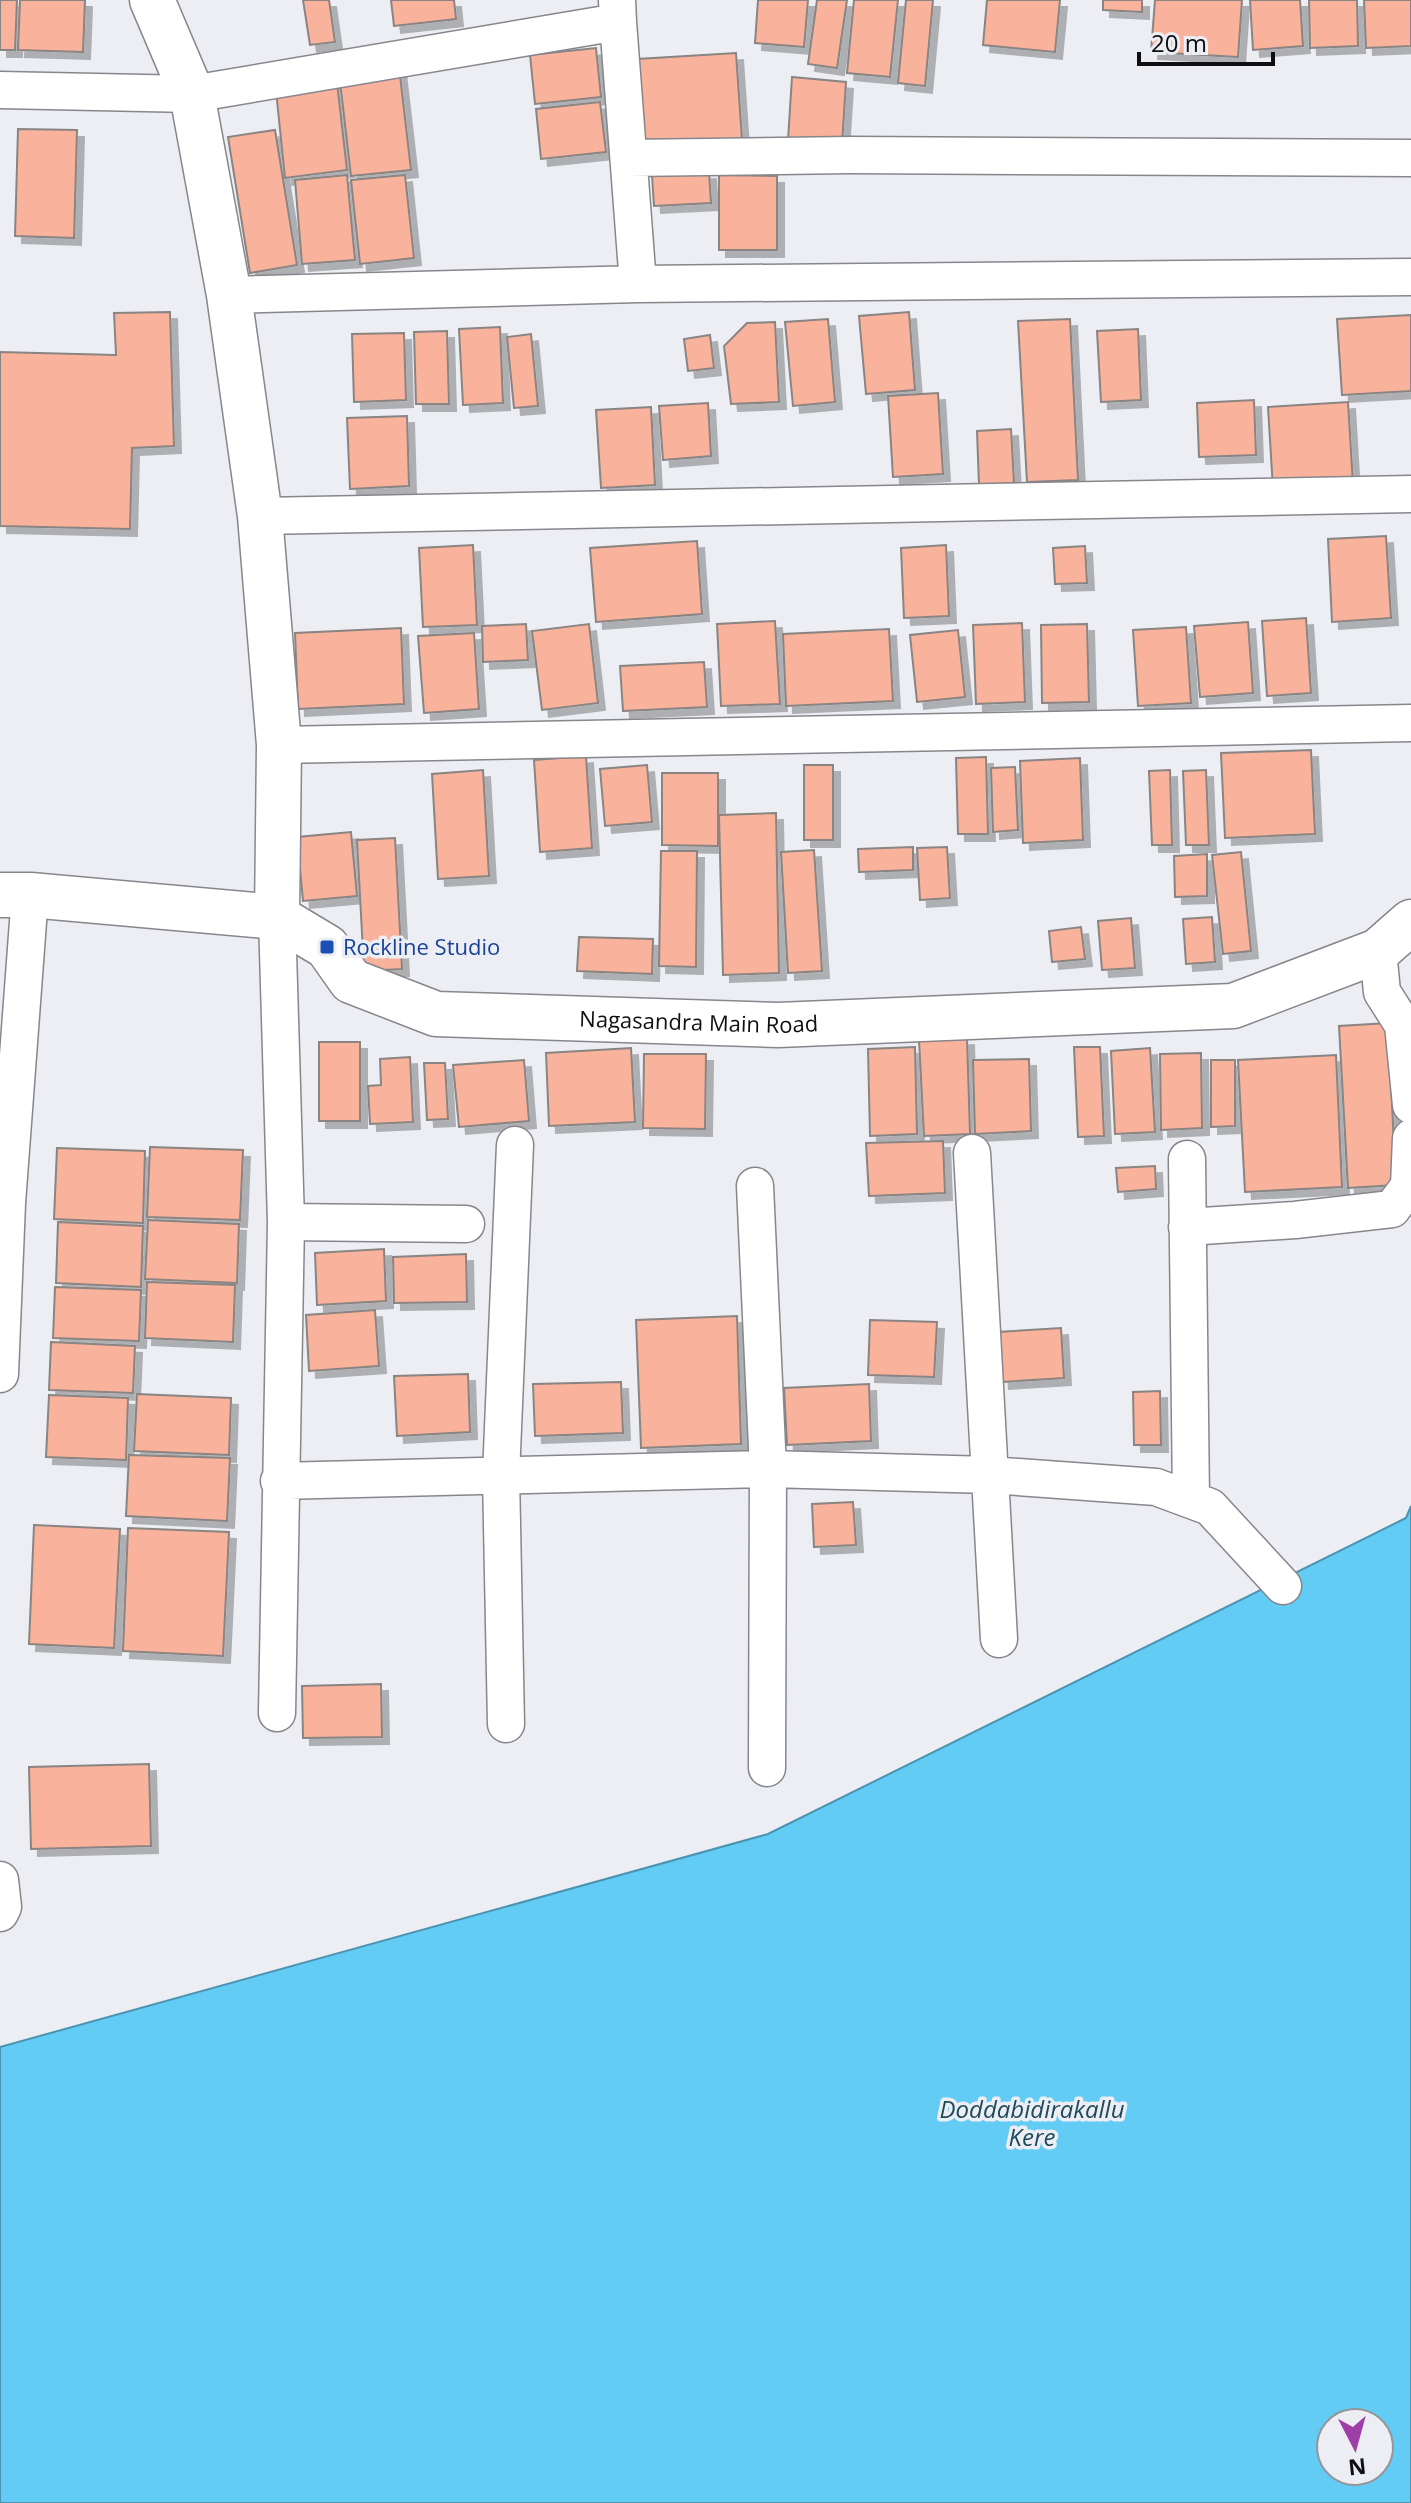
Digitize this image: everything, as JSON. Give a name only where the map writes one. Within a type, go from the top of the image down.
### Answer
[{"type":"street","points":[[152,0],[192,94],[229,295],[260,516],[279,745],[277,917],[286,1222],[277,1713]]},
{"type":"street","points":[[0,90],[192,94],[618,11],[638,284]]},
{"type":"street","points":[[629,158],[850,155],[1411,158]]},
{"type":"street","points":[[229,295],[638,284],[1411,277]]},
{"type":"street","points":[[260,516],[1411,494]]},
{"type":"street","points":[[279,745],[1411,723]]},
{"type":"street","points":[[0,1374],[15,895]]},
{"type":"street","name":"Nagasandra Main Road","points":[[15,895],[277,917],[327,947],[351,981],[436,1014],[778,1025],[1233,1006],[1378,951],[1411,922]]},
{"type":"street","points":[[1378,951],[1382,992],[1403,1025],[1411,1105]]},
{"type":"street","points":[[1187,1227],[1295,1220],[1392,1209],[1409,1186],[1411,1138]]},
{"type":"street","points":[[506,1724],[501,1475],[515,1145]]},
{"type":"street","points":[[972,1153],[999,1639]]},
{"type":"street","points":[[1187,1159],[1191,1500]]},
{"type":"street","points":[[755,1186],[768,1469],[767,1768]]},
{"type":"street","points":[[286,1222],[466,1224]]},
{"type":"street","points":[[279,1481],[768,1469],[990,1475],[1156,1487],[1210,1507],[1283,1586]]},
{"type":"street","points":[[0,1880],[3,1907],[0,1913]]},
{"type":"water","name":"Doddabidirakallu Kere","points":[[1411,1506],[1411,2503],[0,2503],[0,2047],[768,1834],[1406,1518]]},
{"type":"building","points":[[0,0],[17,0],[15,50],[0,50]]},
{"type":"building","points":[[20,0],[85,0],[83,52],[18,50]]},
{"type":"building","points":[[303,0],[329,0],[335,42],[310,45]]},
{"type":"building","points":[[391,0],[454,0],[456,19],[394,26]]},
{"type":"building","points":[[758,0],[808,0],[804,47],[755,43]]},
{"type":"building","points":[[817,0],[847,0],[837,68],[808,64]]},
{"type":"building","points":[[854,0],[898,0],[890,77],[847,73]]},
{"type":"building","points":[[906,0],[933,0],[925,86],[898,83]]},
{"type":"building","points":[[987,0],[1060,0],[1055,52],[983,45]]},
{"type":"building","points":[[1103,0],[1142,0],[1142,12],[1103,10]]},
{"type":"building","points":[[1155,0],[1242,0],[1238,57],[1151,52]]},
{"type":"building","points":[[1250,0],[1300,0],[1303,46],[1253,50]]},
{"type":"building","points":[[1309,0],[1357,0],[1358,46],[1310,48]]},
{"type":"building","points":[[1364,0],[1411,0],[1411,46],[1366,48]]},
{"type":"building","points":[[596,48],[601,97],[535,104],[530,55]]},
{"type":"building","points":[[736,53],[742,140],[643,146],[637,59]]},
{"type":"building","points":[[399,67],[411,170],[351,176],[339,73]]},
{"type":"building","points":[[336,74],[347,170],[285,178],[275,81]]},
{"type":"building","points":[[792,77],[846,82],[842,144],[788,140]]},
{"type":"building","points":[[600,102],[606,152],[541,159],[536,109]]},
{"type":"building","points":[[18,129],[77,130],[74,238],[15,236]]},
{"type":"building","points":[[275,130],[297,265],[250,273],[228,137]]},
{"type":"building","points":[[709,172],[711,203],[654,206],[652,175]]},
{"type":"building","points":[[347,175],[355,260],[302,264],[295,180]]},
{"type":"building","points":[[405,175],[414,258],[360,264],[351,180]]},
{"type":"building","points":[[719,175],[777,176],[777,250],[719,250]]},
{"type":"building","points":[[170,312],[174,446],[132,448],[130,529],[0,526],[0,352],[116,355],[114,313]]},
{"type":"building","points":[[909,312],[915,390],[866,394],[859,316]]},
{"type":"building","points":[[1411,315],[1411,391],[1342,395],[1337,319]]},
{"type":"building","points":[[828,319],[835,402],[793,406],[785,322]]},
{"type":"building","points":[[1070,319],[1078,480],[1027,482],[1018,321]]},
{"type":"building","points":[[775,322],[779,402],[731,404],[724,346],[747,323]]},
{"type":"building","points":[[500,327],[503,403],[463,405],[459,329]]},
{"type":"building","points":[[1138,329],[1141,400],[1101,402],[1097,331]]},
{"type":"building","points":[[447,331],[449,404],[416,404],[414,332]]},
{"type":"building","points":[[404,333],[406,400],[354,402],[352,334]]},
{"type":"building","points":[[531,334],[538,406],[514,408],[507,337]]},
{"type":"building","points":[[710,335],[714,368],[688,371],[684,339]]},
{"type":"building","points":[[938,393],[943,474],[893,477],[888,396]]},
{"type":"building","points":[[1254,400],[1256,455],[1199,457],[1197,403]]},
{"type":"building","points":[[1348,402],[1353,485],[1273,489],[1268,407]]},
{"type":"building","points":[[708,403],[711,456],[663,460],[659,406]]},
{"type":"building","points":[[651,407],[655,485],[601,488],[596,410]]},
{"type":"building","points":[[407,416],[409,486],[350,489],[347,418]]},
{"type":"building","points":[[1011,429],[1014,483],[979,485],[977,431]]},
{"type":"building","points":[[1386,536],[1391,618],[1332,622],[1328,539]]},
{"type":"building","points":[[697,541],[702,614],[596,622],[590,548]]},
{"type":"building","points":[[473,545],[477,625],[423,627],[419,548]]},
{"type":"building","points":[[946,545],[949,616],[904,618],[901,548]]},
{"type":"building","points":[[1085,546],[1087,583],[1055,584],[1053,548]]},
{"type":"building","points":[[1306,618],[1311,693],[1267,696],[1262,621]]},
{"type":"building","points":[[775,621],[780,704],[721,706],[717,624]]},
{"type":"building","points":[[1248,622],[1253,693],[1200,697],[1194,626]]},
{"type":"building","points":[[1022,623],[1025,702],[976,704],[973,625]]},
{"type":"building","points":[[526,624],[528,660],[483,662],[482,626]]},
{"type":"building","points":[[589,624],[598,703],[542,710],[532,631]]},
{"type":"building","points":[[1087,624],[1089,702],[1042,703],[1041,625]]},
{"type":"building","points":[[1186,627],[1191,703],[1138,706],[1133,630]]},
{"type":"building","points":[[401,628],[404,704],[298,709],[295,633]]},
{"type":"building","points":[[889,629],[893,701],[786,706],[783,634]]},
{"type":"building","points":[[958,630],[965,697],[917,702],[910,635]]},
{"type":"building","points":[[474,633],[479,709],[424,713],[418,636]]},
{"type":"building","points":[[704,662],[707,707],[623,711],[620,666]]},
{"type":"building","points":[[1311,750],[1315,834],[1225,838],[1221,753]]},
{"type":"building","points":[[586,756],[592,848],[540,852],[534,760]]},
{"type":"building","points":[[986,757],[988,834],[958,834],[956,758]]},
{"type":"building","points":[[1080,758],[1083,840],[1023,843],[1020,761]]},
{"type":"building","points":[[647,765],[652,822],[605,826],[600,769]]},
{"type":"building","points":[[804,765],[833,765],[833,840],[804,840]]},
{"type":"building","points":[[1015,767],[1018,830],[993,832],[991,768]]},
{"type":"building","points":[[483,770],[489,876],[438,879],[432,774]]},
{"type":"building","points":[[1170,770],[1172,845],[1152,845],[1149,771]]},
{"type":"building","points":[[1206,770],[1209,845],[1186,845],[1183,771]]},
{"type":"building","points":[[662,773],[718,773],[718,846],[662,845]]},
{"type":"building","points":[[776,813],[779,973],[723,975],[719,815]]},
{"type":"building","points":[[351,832],[357,896],[303,901],[297,837]]},
{"type":"building","points":[[395,838],[402,969],[364,971],[357,840]]},
{"type":"building","points":[[913,847],[913,870],[859,872],[858,849]]},
{"type":"building","points":[[947,847],[950,898],[920,900],[917,848]]},
{"type":"building","points":[[814,850],[822,971],[788,973],[781,852]]},
{"type":"building","points":[[661,851],[697,851],[696,967],[659,966]]},
{"type":"building","points":[[1241,852],[1251,951],[1223,954],[1212,855]]},
{"type":"building","points":[[1207,854],[1207,896],[1175,897],[1174,856]]},
{"type":"building","points":[[1212,917],[1215,962],[1186,964],[1183,919]]},
{"type":"building","points":[[1131,918],[1135,968],[1102,970],[1098,921]]},
{"type":"building","points":[[1081,927],[1085,959],[1052,962],[1049,931]]},
{"type":"building","points":[[579,937],[653,939],[652,974],[577,971]]},
{"type":"building","points":[[1388,1023],[1396,1185],[1348,1188],[1339,1026]]},
{"type":"building","points":[[967,1038],[970,1134],[924,1136],[919,1040]]},
{"type":"building","points":[[319,1042],[360,1042],[360,1121],[319,1121]]},
{"type":"building","points":[[915,1047],[917,1134],[870,1136],[868,1049]]},
{"type":"building","points":[[1074,1047],[1100,1047],[1104,1136],[1078,1137]]},
{"type":"building","points":[[631,1048],[635,1122],[549,1126],[546,1053]]},
{"type":"building","points":[[1150,1048],[1155,1132],[1115,1134],[1111,1051]]},
{"type":"building","points":[[1201,1053],[1202,1128],[1161,1130],[1160,1054]]},
{"type":"building","points":[[644,1054],[706,1054],[705,1129],[643,1128]]},
{"type":"building","points":[[1336,1055],[1342,1187],[1245,1192],[1238,1060]]},
{"type":"building","points":[[410,1057],[413,1122],[370,1124],[368,1086],[381,1085],[380,1059]]},
{"type":"building","points":[[1029,1059],[1031,1131],[975,1134],[973,1060]]},
{"type":"building","points":[[524,1060],[529,1121],[459,1127],[453,1065]]},
{"type":"building","points":[[1211,1060],[1235,1060],[1235,1126],[1211,1127]]},
{"type":"building","points":[[424,1063],[445,1063],[448,1119],[427,1120]]},
{"type":"building","points":[[943,1141],[945,1193],[869,1196],[866,1143]]},
{"type":"building","points":[[150,1147],[243,1150],[240,1220],[147,1217]]},
{"type":"building","points":[[57,1148],[145,1151],[143,1223],[54,1219]]},
{"type":"building","points":[[1155,1166],[1156,1189],[1118,1192],[1116,1168]]},
{"type":"building","points":[[148,1220],[239,1224],[237,1283],[145,1279]]},
{"type":"building","points":[[58,1222],[143,1226],[141,1287],[56,1283]]},
{"type":"building","points":[[384,1249],[386,1301],[317,1305],[315,1253]]},
{"type":"building","points":[[466,1254],[467,1302],[394,1303],[393,1257]]},
{"type":"building","points":[[147,1282],[235,1285],[233,1342],[145,1338]]},
{"type":"building","points":[[55,1287],[141,1290],[139,1341],[53,1338]]},
{"type":"building","points":[[375,1310],[379,1366],[309,1371],[306,1315]]},
{"type":"building","points":[[737,1316],[741,1444],[641,1448],[636,1320]]},
{"type":"building","points":[[870,1320],[937,1322],[934,1377],[868,1375]]},
{"type":"building","points":[[1061,1328],[1064,1378],[1002,1382],[998,1332]]},
{"type":"building","points":[[51,1342],[135,1346],[133,1393],[49,1390]]},
{"type":"building","points":[[468,1374],[470,1432],[397,1436],[394,1376]]},
{"type":"building","points":[[621,1382],[623,1433],[535,1436],[533,1384]]},
{"type":"building","points":[[869,1384],[871,1441],[787,1445],[784,1388]]},
{"type":"building","points":[[1160,1391],[1161,1445],[1134,1445],[1133,1392]]},
{"type":"building","points":[[137,1394],[231,1398],[229,1455],[134,1451]]},
{"type":"building","points":[[49,1395],[128,1398],[126,1460],[46,1457]]},
{"type":"building","points":[[129,1455],[230,1458],[227,1521],[126,1516]]},
{"type":"building","points":[[853,1502],[856,1545],[814,1547],[812,1504]]},
{"type":"building","points":[[34,1525],[120,1529],[114,1648],[29,1644]]},
{"type":"building","points":[[128,1528],[229,1532],[223,1656],[123,1651]]},
{"type":"building","points":[[381,1684],[382,1737],[303,1738],[302,1686]]},
{"type":"building","points":[[149,1764],[151,1846],[31,1849],[29,1767]]},
{"type":"place","name":"Rockline Studio","points":[[327,947]]}]
